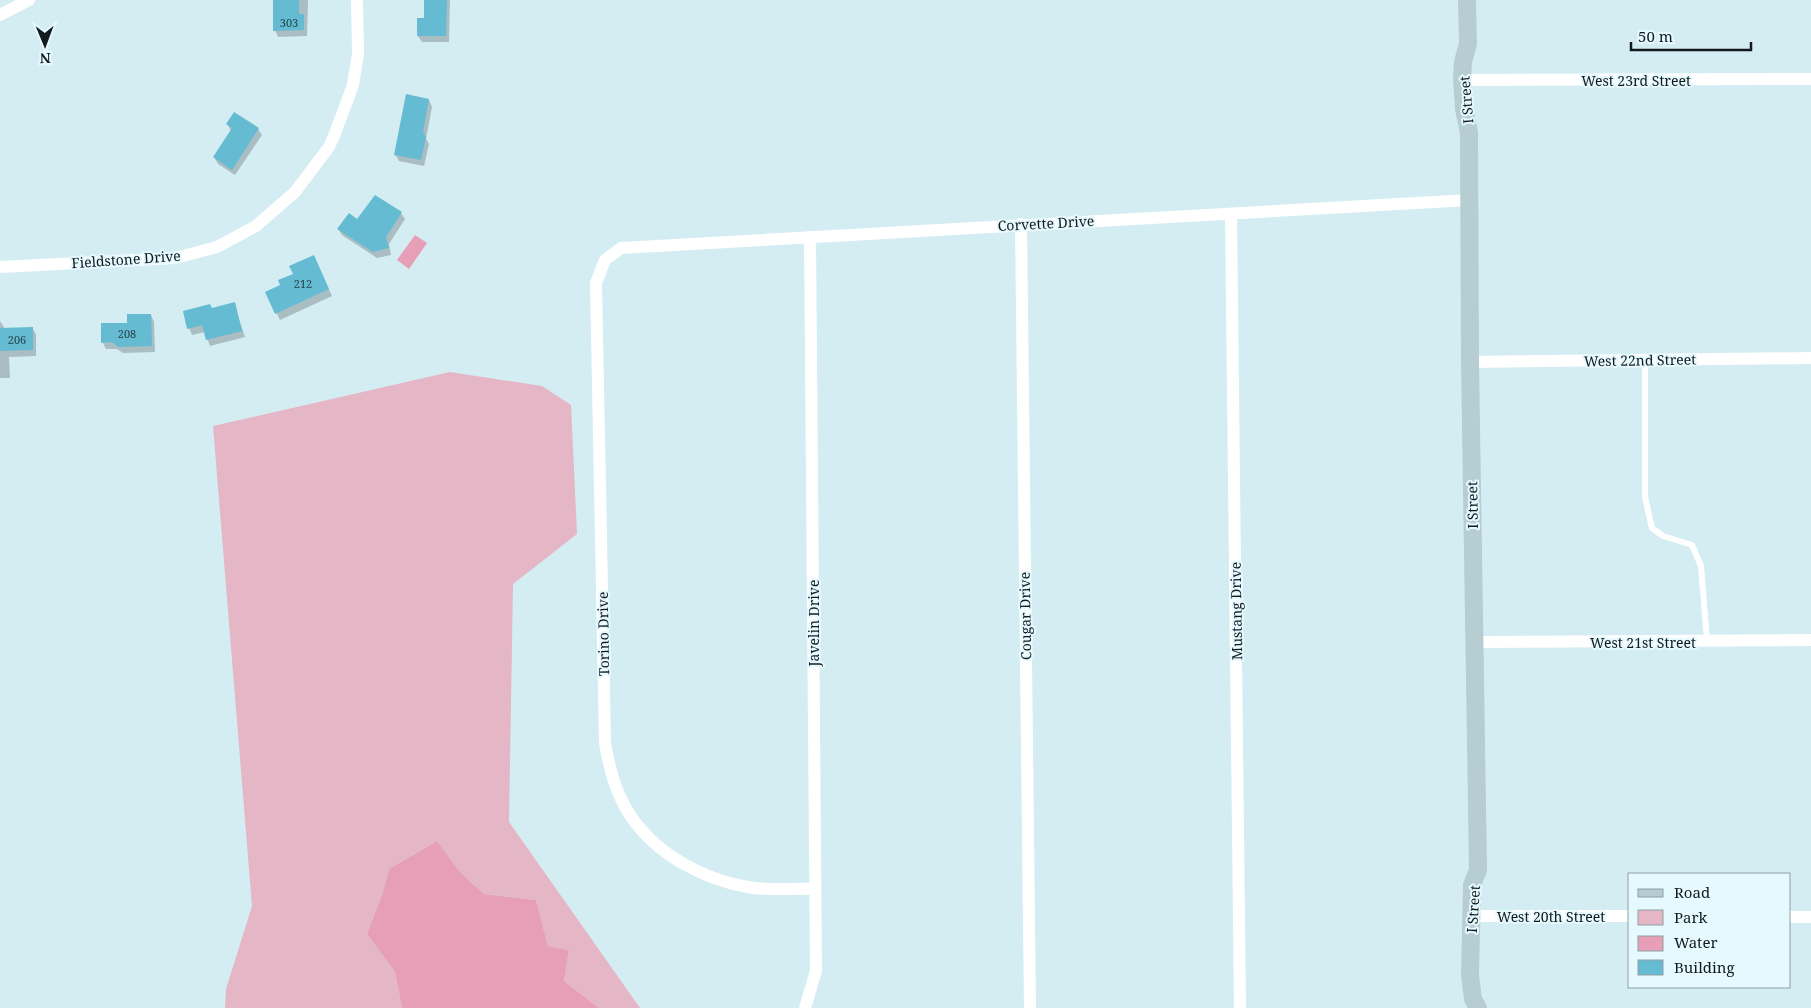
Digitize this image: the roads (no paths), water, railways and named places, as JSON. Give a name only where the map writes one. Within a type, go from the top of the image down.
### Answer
[{"type":"street","points":[[0,16],[29,0]]},
{"type":"street","name":"Fieldstone Drive","points":[[0,267],[175,258],[217,247],[256,226],[295,192],[329,147],[353,85],[357,0]]},
{"type":"street","name":"I Street","points":[[1467,0],[1468,44],[1463,62],[1462,80],[1464,109],[1469,132],[1470,362],[1478,870],[1472,885],[1470,976],[1473,999],[1478,1008]]},
{"type":"street","name":"West 23rd Street","points":[[1462,80],[1811,79]]},
{"type":"street","name":"Corvette Drive","points":[[621,248],[1470,200]]},
{"type":"street","name":"Mustang Drive","points":[[1231,214],[1240,1008]]},
{"type":"street","name":"Cougar Drive","points":[[1021,224],[1030,1008]]},
{"type":"street","name":"Javelin Drive","points":[[805,1008],[816,971],[810,237]]},
{"type":"street","name":"Torino Drive","points":[[621,248],[605,260],[596,283],[605,743],[610,771],[631,818],[662,851],[702,874],[747,888],[815,889]]},
{"type":"street","name":"West 22nd Street","points":[[1470,362],[1811,358]]},
{"type":"street","name":"West 21st Street","points":[[1475,642],[1811,640]]},
{"type":"street","name":"West 20th Street","points":[[1472,916],[1628,916]]},
{"type":"street","points":[[1791,917],[1811,917]]},
{"type":"lane","points":[[1645,359],[1645,497],[1652,528],[1663,536],[1692,544],[1701,566],[1708,641]]},
{"type":"water","points":[[415,235],[427,243],[409,269],[397,260]]},
{"type":"water","points":[[437,841],[461,873],[484,894],[536,900],[548,947],[569,950],[564,981],[599,1008],[402,1008],[395,972],[367,934],[382,895],[389,869]]}]
